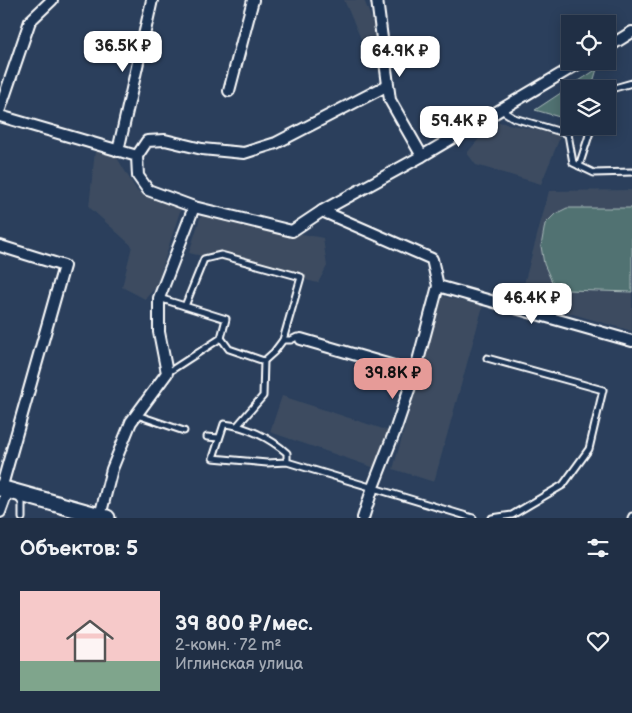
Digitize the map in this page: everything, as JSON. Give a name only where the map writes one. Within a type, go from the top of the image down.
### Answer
[{"type":"main road","points":[[6,490],[104,517]]},
{"type":"street","points":[[0,109],[30,21],[52,0]]},
{"type":"street","points":[[118,152],[152,0]]},
{"type":"street","points":[[229,91],[253,0]]},
{"type":"street","points":[[377,0],[390,100],[422,156]]},
{"type":"street","points":[[616,42],[632,32]]},
{"type":"street","points":[[388,85],[276,143],[244,153],[202,149],[165,140],[147,141],[137,156],[138,176],[148,190],[194,207],[292,231],[322,211],[422,156],[568,70]]},
{"type":"street","points":[[0,116],[137,156]]},
{"type":"street","points":[[104,517],[112,469],[131,422],[167,374],[159,332],[159,298],[194,207]]},
{"type":"street","points":[[322,211],[432,259],[438,286],[415,372],[373,487],[364,518]]},
{"type":"street","points":[[0,246],[64,266],[0,512]]},
{"type":"street","points":[[438,286],[632,341]]},
{"type":"street","points":[[301,339],[415,372]]},
{"type":"lane","points":[[616,88],[632,83]]},
{"type":"lane","points":[[501,110],[514,118],[568,134],[573,163],[579,166],[594,173],[632,172]]},
{"type":"lane","points":[[579,166],[589,135]]},
{"type":"lane","points":[[185,306],[204,259],[221,255],[301,277],[283,340],[264,361],[263,396],[238,425]]},
{"type":"lane","points":[[159,298],[226,319],[221,338],[167,374]]},
{"type":"lane","points":[[283,340],[291,340],[297,337],[301,339]]},
{"type":"lane","points":[[221,338],[229,349],[264,361]]},
{"type":"lane","points":[[487,358],[603,390],[589,448],[563,485],[512,515],[492,518]]},
{"type":"lane","points":[[137,414],[184,431]]},
{"type":"lane","points":[[286,462],[287,453],[278,445],[238,425],[224,424],[213,458],[266,463],[286,462],[473,518]]},
{"type":"lane","points":[[207,437],[219,438]]},
{"type":"lane","points":[[6,490],[22,503],[22,518]]},
{"type":"shaded area","points":[[344,0],[364,0],[376,30],[382,57],[372,64]]},
{"type":"shaded area","points":[[494,121],[561,135],[541,184],[476,165],[467,153]]},
{"type":"shaded area","points":[[95,151],[116,156],[137,191],[181,208],[156,287],[145,299],[122,287],[132,246],[89,207]]},
{"type":"shaded area","points":[[632,190],[632,331],[520,299],[549,191]]},
{"type":"shaded area","points":[[201,215],[323,238],[327,266],[318,283],[189,253]]},
{"type":"shaded area","points":[[442,296],[483,306],[434,482],[393,469]]},
{"type":"shaded area","points":[[282,396],[389,431],[375,468],[270,432]]},
{"type":"green space","points":[[595,70],[597,70],[594,80],[580,80]]},
{"type":"green space","points":[[561,93],[561,117],[535,110]]},
{"type":"green space","points":[[567,208],[632,208],[632,292],[567,290],[552,282],[544,264],[541,246],[545,224],[555,214]]}]
